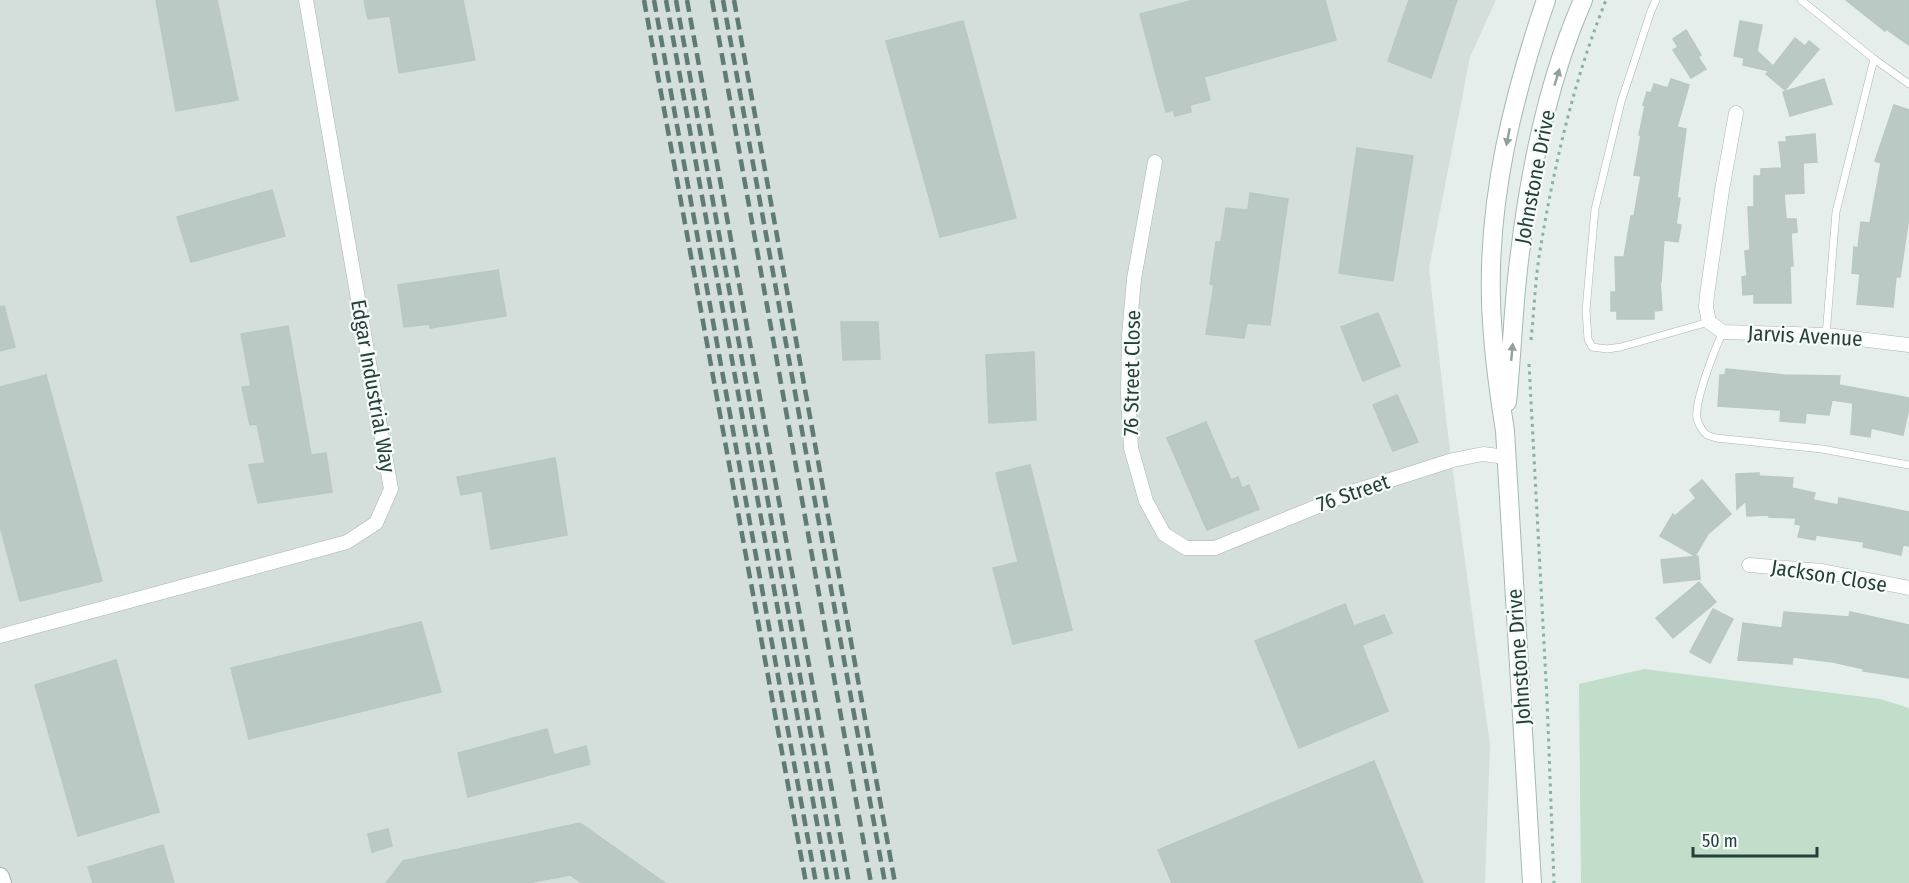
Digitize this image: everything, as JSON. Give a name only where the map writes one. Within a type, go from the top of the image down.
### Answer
[{"type":"main road","name":"Johnstone Drive","points":[[1532,883],[1505,431],[1494,356],[1491,298],[1493,233],[1501,175],[1513,111],[1546,0]]},
{"type":"main road","name":"Johnstone Drive","points":[[1505,431],[1519,262],[1531,180],[1549,101],[1583,0]]},
{"type":"main road","points":[[0,877],[2,883]]},
{"type":"street","name":"Edgar Industrial Way","points":[[0,636],[347,542],[376,523],[391,489],[306,0]]},
{"type":"street","points":[[1708,320],[1707,296],[1736,113]]},
{"type":"street","name":"76 Street Close","points":[[1155,162],[1134,279],[1129,336],[1128,394],[1131,448],[1146,501],[1164,534],[1186,548],[1205,548]]},
{"type":"street","name":"Jarvis Avenue","points":[[1708,320],[1723,332],[1826,335],[1909,345]]},
{"type":"street","name":"76 Street","points":[[1205,548],[1215,548],[1355,491],[1453,460],[1483,454],[1506,457]]},
{"type":"street","name":"Jackson Close","points":[[1749,565],[1822,571],[1909,588]]},
{"type":"lane","points":[[1656,0],[1620,102],[1595,209],[1586,310],[1588,339],[1592,347],[1607,349],[1621,347],[1708,320]]},
{"type":"lane","points":[[1801,0],[1909,84]]},
{"type":"lane","points":[[1826,335],[1836,212],[1874,59]]},
{"type":"lane","points":[[1723,332],[1715,348],[1698,406],[1697,417],[1702,430],[1707,435],[1716,438],[1822,449],[1909,465]]},
{"type":"path","points":[[1530,349],[1539,258],[1564,135],[1587,47],[1606,0]]},
{"type":"path","points":[[1529,360],[1554,883]]},
{"type":"shaded area","points":[[0,0],[1496,0],[1470,57],[1429,268],[1448,435],[1490,745],[1485,883],[0,883]]},
{"type":"green space","points":[[1644,669],[1880,699],[1909,708],[1909,883],[1581,883],[1579,684]]},
{"type":"building","points":[[156,0],[217,0],[238,100],[176,111]]},
{"type":"building","points":[[364,0],[463,0],[475,60],[399,73],[390,16],[368,19]]},
{"type":"building","points":[[1194,0],[1325,0],[1336,40],[1204,77],[1210,100],[1190,105],[1191,112],[1175,116],[1173,110],[1166,112],[1140,14]]},
{"type":"building","points":[[1409,0],[1457,0],[1431,78],[1388,61]]},
{"type":"building","points":[[1846,0],[1909,0],[1909,45],[1886,29],[1885,31]]},
{"type":"building","points":[[963,21],[1016,218],[940,237],[886,41]]},
{"type":"building","points":[[1740,21],[1762,25],[1757,51],[1773,66],[1795,38],[1805,46],[1809,41],[1819,49],[1785,90],[1766,74],[1769,71],[1743,65],[1744,58],[1734,56]]},
{"type":"building","points":[[1686,30],[1701,55],[1698,57],[1706,69],[1691,78],[1673,50],[1678,47],[1673,39]]},
{"type":"building","points":[[1671,79],[1689,85],[1677,127],[1686,129],[1677,198],[1680,198],[1676,224],[1681,225],[1678,242],[1664,240],[1660,282],[1662,310],[1654,311],[1654,319],[1617,319],[1617,311],[1611,311],[1611,292],[1616,292],[1615,257],[1624,257],[1631,216],[1634,216],[1641,176],[1634,175],[1645,106],[1643,105],[1647,92],[1651,93],[1654,84],[1668,88]]},
{"type":"building","points":[[1824,79],[1832,104],[1790,116],[1783,92]]},
{"type":"building","points":[[1894,105],[1909,110],[1909,217],[1900,277],[1896,277],[1893,307],[1857,304],[1860,274],[1852,273],[1854,247],[1858,248],[1861,222],[1870,223],[1881,163],[1875,161]]},
{"type":"building","points":[[1815,134],[1817,162],[1803,163],[1804,193],[1784,194],[1786,219],[1796,219],[1797,232],[1791,233],[1793,266],[1790,266],[1791,303],[1754,303],[1754,294],[1743,295],[1742,277],[1747,276],[1745,251],[1750,250],[1748,207],[1754,207],[1754,176],[1761,176],[1761,169],[1782,168],[1779,142],[1787,142],[1786,137]]},
{"type":"building","points":[[1357,148],[1413,156],[1393,281],[1339,273]]},
{"type":"building","points":[[272,190],[285,236],[191,262],[177,217]]},
{"type":"building","points":[[1250,193],[1288,199],[1270,325],[1247,323],[1244,338],[1206,334],[1214,285],[1210,284],[1216,242],[1221,242],[1226,208],[1248,210]]},
{"type":"building","points":[[498,270],[506,316],[430,328],[430,324],[404,327],[398,285]]},
{"type":"building","points":[[4,306],[15,347],[0,351],[0,307]]},
{"type":"building","points":[[1378,313],[1400,366],[1363,381],[1341,327]]},
{"type":"building","points":[[841,322],[878,322],[880,359],[843,360]]},
{"type":"building","points":[[288,326],[311,455],[326,453],[332,492],[258,503],[249,465],[265,463],[257,424],[250,425],[242,387],[251,386],[241,334]]},
{"type":"building","points":[[1034,352],[1036,420],[989,423],[986,355]]},
{"type":"building","points":[[1726,369],[1784,375],[1840,376],[1839,385],[1909,398],[1903,435],[1871,428],[1870,437],[1851,434],[1853,403],[1832,400],[1829,415],[1806,413],[1805,423],[1780,421],[1781,410],[1718,406],[1720,375],[1725,375]]},
{"type":"building","points":[[46,375],[102,581],[20,601],[0,526],[0,387]]},
{"type":"building","points":[[1397,395],[1418,442],[1393,451],[1373,405]]},
{"type":"building","points":[[1206,422],[1231,480],[1238,477],[1242,488],[1249,485],[1259,509],[1207,530],[1167,438]]},
{"type":"building","points":[[555,458],[567,535],[491,549],[482,491],[461,495],[457,477]]},
{"type":"building","points":[[1030,465],[1072,630],[1013,644],[993,568],[1018,562],[996,473]]},
{"type":"building","points":[[1759,473],[1759,476],[1793,478],[1792,488],[1815,493],[1813,500],[1838,505],[1839,498],[1909,512],[1909,546],[1903,545],[1901,555],[1863,547],[1864,542],[1816,535],[1815,540],[1798,537],[1801,525],[1795,524],[1796,518],[1769,517],[1769,515],[1747,516],[1746,501],[1737,509],[1736,474]]},
{"type":"building","points":[[1702,480],[1731,514],[1708,534],[1695,556],[1660,536],[1673,514],[1675,516],[1696,498],[1690,490]]},
{"type":"building","points":[[1698,556],[1700,579],[1664,583],[1661,560]]},
{"type":"building","points":[[1699,582],[1716,602],[1673,638],[1656,618]]},
{"type":"building","points":[[1345,604],[1354,626],[1384,615],[1392,633],[1362,645],[1388,711],[1299,748],[1255,641]]},
{"type":"building","points":[[1713,609],[1733,619],[1710,663],[1690,652]]},
{"type":"building","points":[[1784,612],[1849,617],[1850,612],[1909,625],[1909,678],[1863,671],[1864,669],[1833,662],[1793,657],[1792,664],[1738,660],[1743,623],[1782,628]]},
{"type":"building","points":[[421,622],[441,692],[249,739],[231,668]]},
{"type":"building","points":[[116,660],[159,812],[78,836],[35,685]]},
{"type":"building","points":[[547,729],[554,755],[586,746],[590,764],[468,797],[458,753]]},
{"type":"building","points":[[1374,761],[1423,883],[1172,883],[1158,850]]},
{"type":"building","points":[[580,823],[665,883],[582,883],[570,875],[528,883],[386,883],[403,861]]},
{"type":"building","points":[[388,829],[392,846],[372,852],[368,834]]},
{"type":"building","points":[[163,845],[174,883],[93,883],[88,867]]},
{"type":"railway","points":[[644,0],[806,883]]},
{"type":"railway","points":[[654,0],[816,883]]},
{"type":"railway","points":[[666,0],[828,883]]},
{"type":"railway","points":[[676,0],[838,883]]},
{"type":"railway","points":[[687,0],[849,883]]},
{"type":"railway","points":[[712,0],[871,883]]},
{"type":"railway","points":[[723,0],[885,883]]},
{"type":"railway","points":[[734,0],[895,883]]}]
